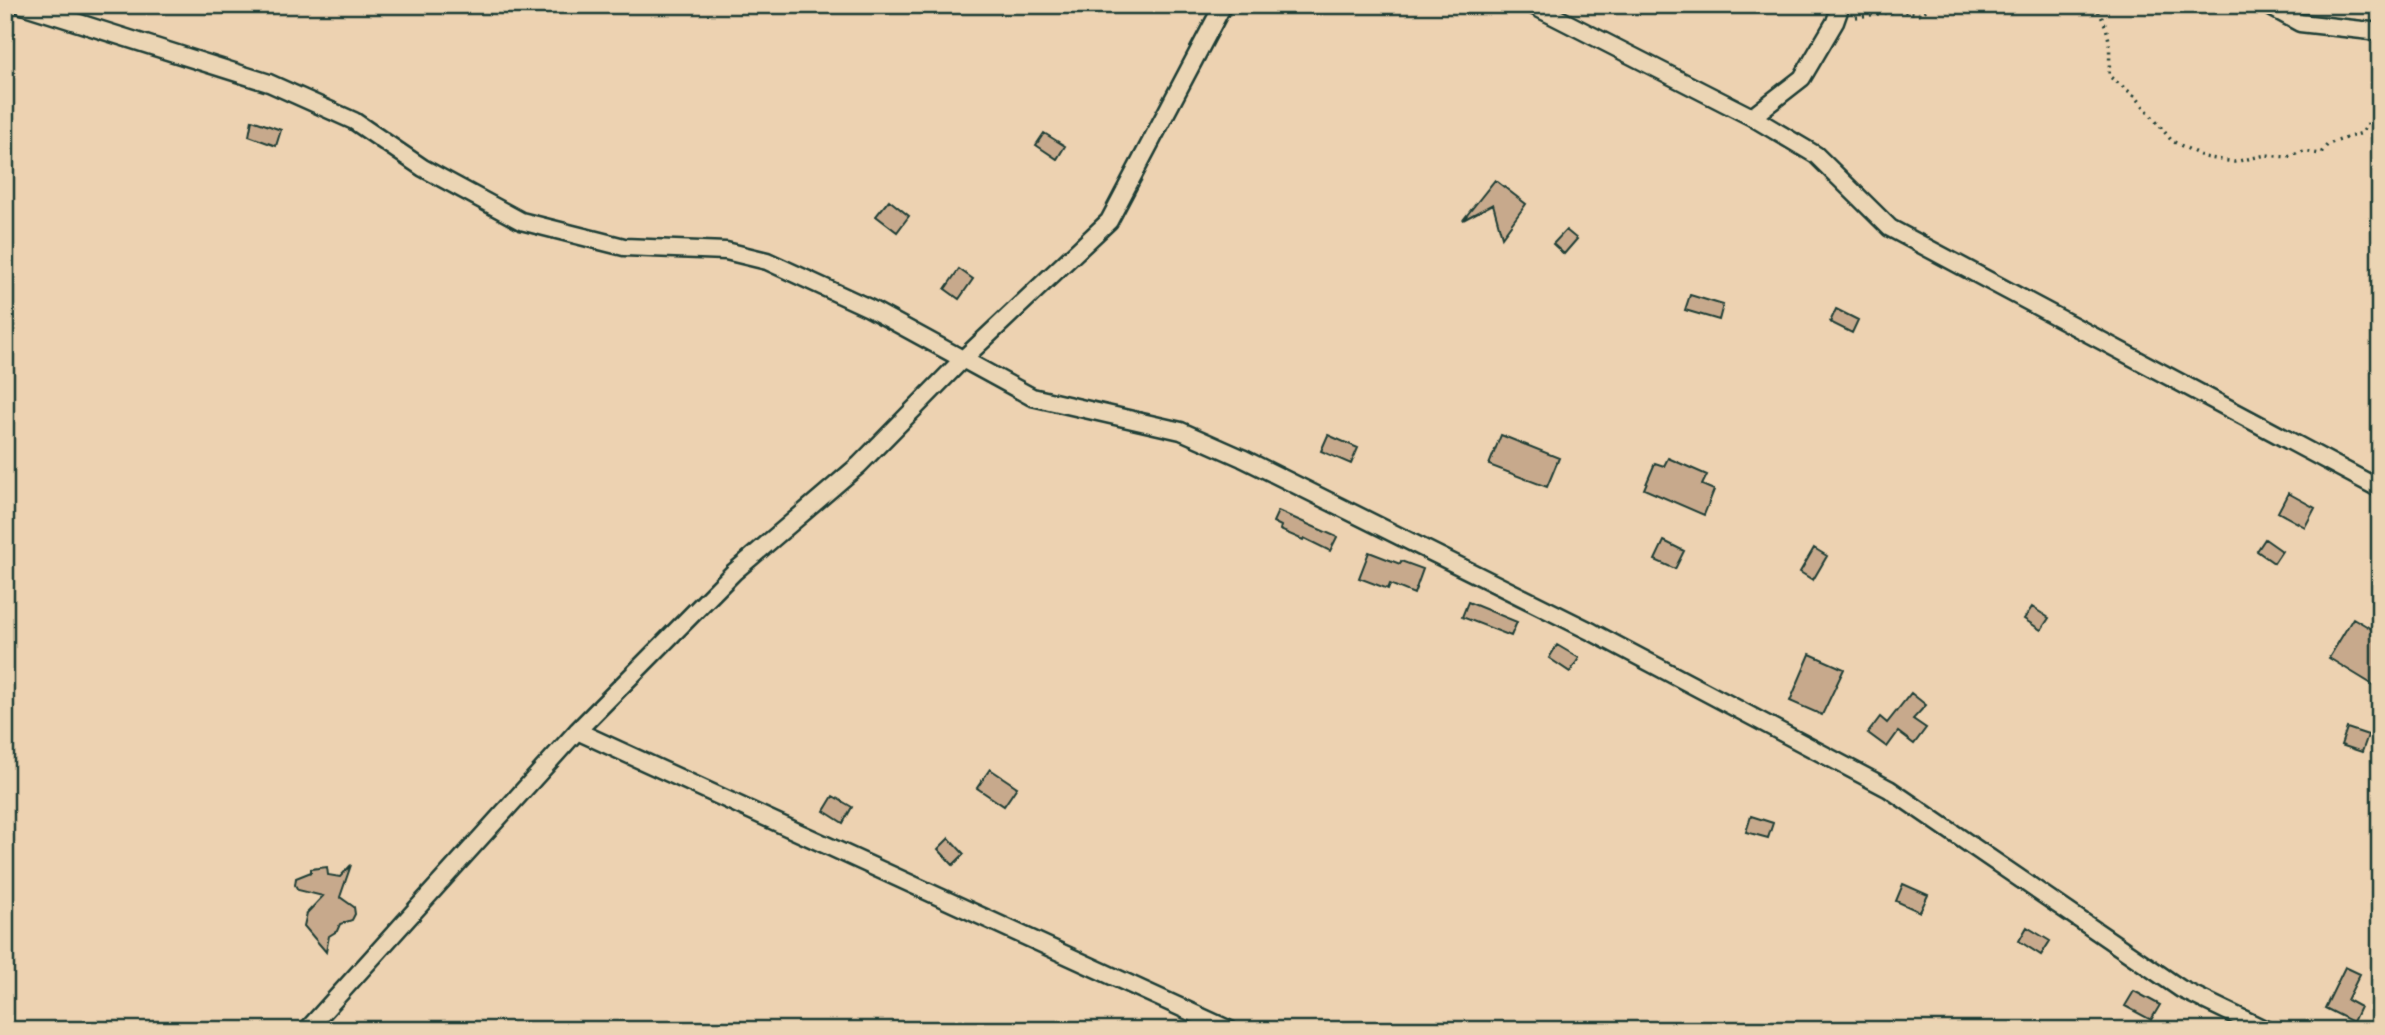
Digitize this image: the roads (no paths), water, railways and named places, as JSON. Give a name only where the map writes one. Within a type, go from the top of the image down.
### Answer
[{"type":"street","points":[[22,5],[269,83],[354,121],[424,168],[521,221],[624,247],[726,251],[766,261],[869,308],[1032,397],[1181,431],[1242,458],[1592,632],[1889,789],[2181,989],[2266,1030]]},
{"type":"street","points":[[307,1030],[577,731],[734,572],[859,466],[962,360],[1109,221],[1223,5]]},
{"type":"street","points":[[1532,5],[1752,117],[1816,155],[1890,228],[2380,489]]},
{"type":"street","points":[[1752,117],[1802,78],[1835,22],[1841,5]]},
{"type":"street","points":[[2267,5],[2300,23],[2380,32]]},
{"type":"street","points":[[577,731],[1230,1030]]}]
